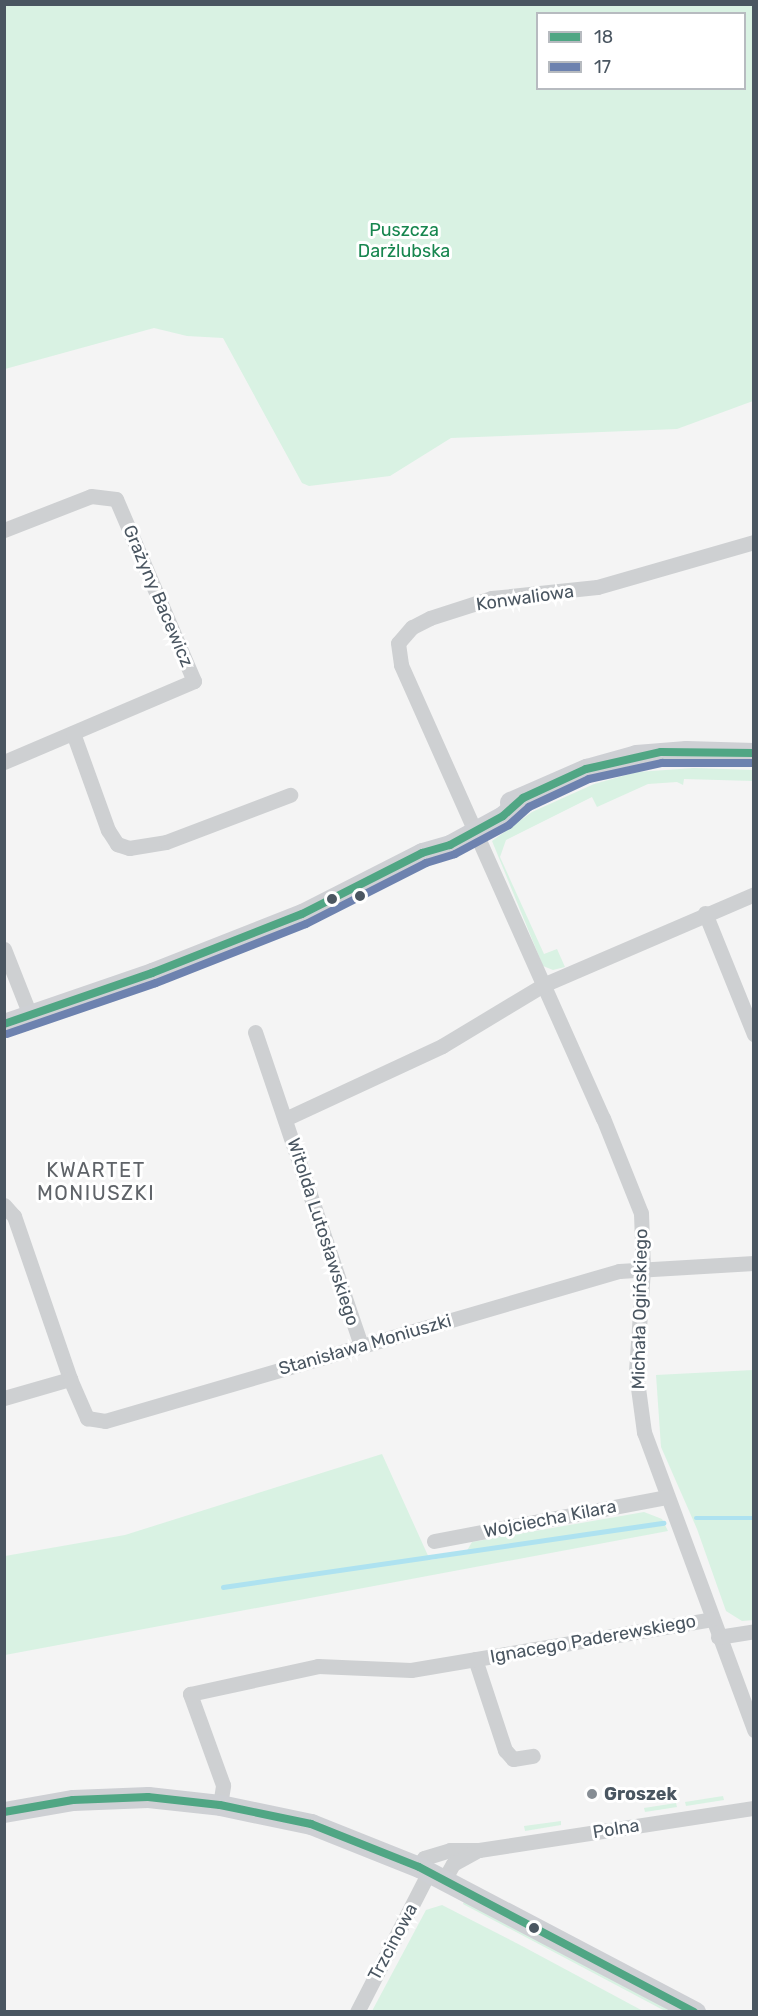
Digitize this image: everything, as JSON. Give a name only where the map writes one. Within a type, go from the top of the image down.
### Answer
[{"type":"street","name":"Grażyny Bacewicz","points":[[4,530],[92,496],[116,499],[194,681],[4,762]]},
{"type":"street","name":"Konwaliowa","points":[[472,826],[402,665],[398,643],[403,634],[430,618],[492,598],[597,587],[753,542]]},
{"type":"street","points":[[73,733],[108,830],[117,844],[129,848],[166,842],[290,795]]},
{"type":"street","points":[[4,1024],[302,914],[422,854],[446,847],[472,826],[503,816],[523,798],[586,769],[636,755],[686,751],[753,753]]},
{"type":"street","name":"Michała Ogińskiego","points":[[472,826],[641,1213],[643,1269],[636,1373],[644,1432],[753,1730]]},
{"type":"street","name":"Witolda Lutosławskiego","points":[[285,1119],[442,1046],[543,985],[753,894]]},
{"type":"street","points":[[705,913],[753,1034]]},
{"type":"street","points":[[4,949],[30,1016]]},
{"type":"street","name":"Witolda Lutosławskiego","points":[[255,1032],[361,1346]]},
{"type":"street","points":[[4,1205],[14,1216],[70,1379],[4,1398]]},
{"type":"street","name":"Stanisława Moniuszki","points":[[70,1379],[87,1418],[105,1421],[619,1271],[753,1263]]},
{"type":"street","name":"Wojciecha Kilara","points":[[434,1541],[666,1497]]},
{"type":"street","name":"Ignacego Paderewskiego","points":[[220,1805],[223,1785],[190,1694],[318,1666],[411,1670],[711,1619]]},
{"type":"street","points":[[718,1637],[753,1631]]},
{"type":"street","name":"Ignacego Paderewskiego","points":[[475,1659],[505,1750],[513,1759],[533,1756]]},
{"type":"street","points":[[4,1812],[73,1800],[125,1796],[220,1805],[320,1826],[431,1873],[695,2012]]},
{"type":"street","name":"Polna","points":[[479,1850],[431,1873],[424,1858],[450,1850],[479,1850],[753,1808]]},
{"type":"street","name":"Trzcinowa","points":[[357,2012],[431,1873]]},
{"type":"green space","name":"Puszcza Darżlubska","points":[[5,4],[753,5],[753,401],[677,429],[451,438],[390,476],[309,486],[302,483],[223,338],[187,336],[154,328],[5,369]]},
{"type":"green space","points":[[694,768],[753,770],[753,781],[684,779],[683,785],[677,782],[648,784],[597,807],[592,797],[506,840],[500,857],[544,954],[557,949],[565,967],[553,970],[543,966],[492,841],[532,812],[594,784],[637,772]]},
{"type":"green space","points":[[753,1370],[754,1620],[742,1621],[726,1611],[697,1529],[661,1447],[656,1375]]},
{"type":"green space","points":[[382,1454],[430,1560],[465,1554],[472,1542],[644,1512],[662,1519],[668,1531],[5,1655],[5,1556],[125,1535]]},
{"type":"green space","points":[[723,1796],[724,1800],[686,1806],[685,1802]]},
{"type":"green space","points":[[676,1803],[677,1807],[645,1812],[644,1808]]},
{"type":"green space","points":[[561,1821],[561,1825],[525,1831],[524,1826]]},
{"type":"green space","points":[[465,1899],[681,2011],[665,2011],[463,1904]]},
{"type":"green space","points":[[442,1905],[643,2011],[372,2011],[426,1910]]},
{"type":"waterway","points":[[696,1518],[754,1518]]},
{"type":"waterway","points":[[223,1587],[663,1523]]},
{"type":"transit line","name":"18","points":[[4,1024],[152,973],[302,914],[422,853],[450,845],[503,816],[523,798],[586,769],[661,752],[754,753]]},
{"type":"transit line","name":"17","points":[[7,1034],[156,983],[306,924],[426,863],[455,854],[509,825],[529,807],[589,779],[662,763],[754,763]]},
{"type":"transit line","name":"18","points":[[4,1812],[73,1800],[148,1797],[220,1805],[311,1824],[419,1867],[694,2012]]},
{"type":"place","name":"Groszek","points":[[592,1794]]},
{"type":"district","name":"KWARTET MONIUSZKI","points":[[96,1182]]}]
